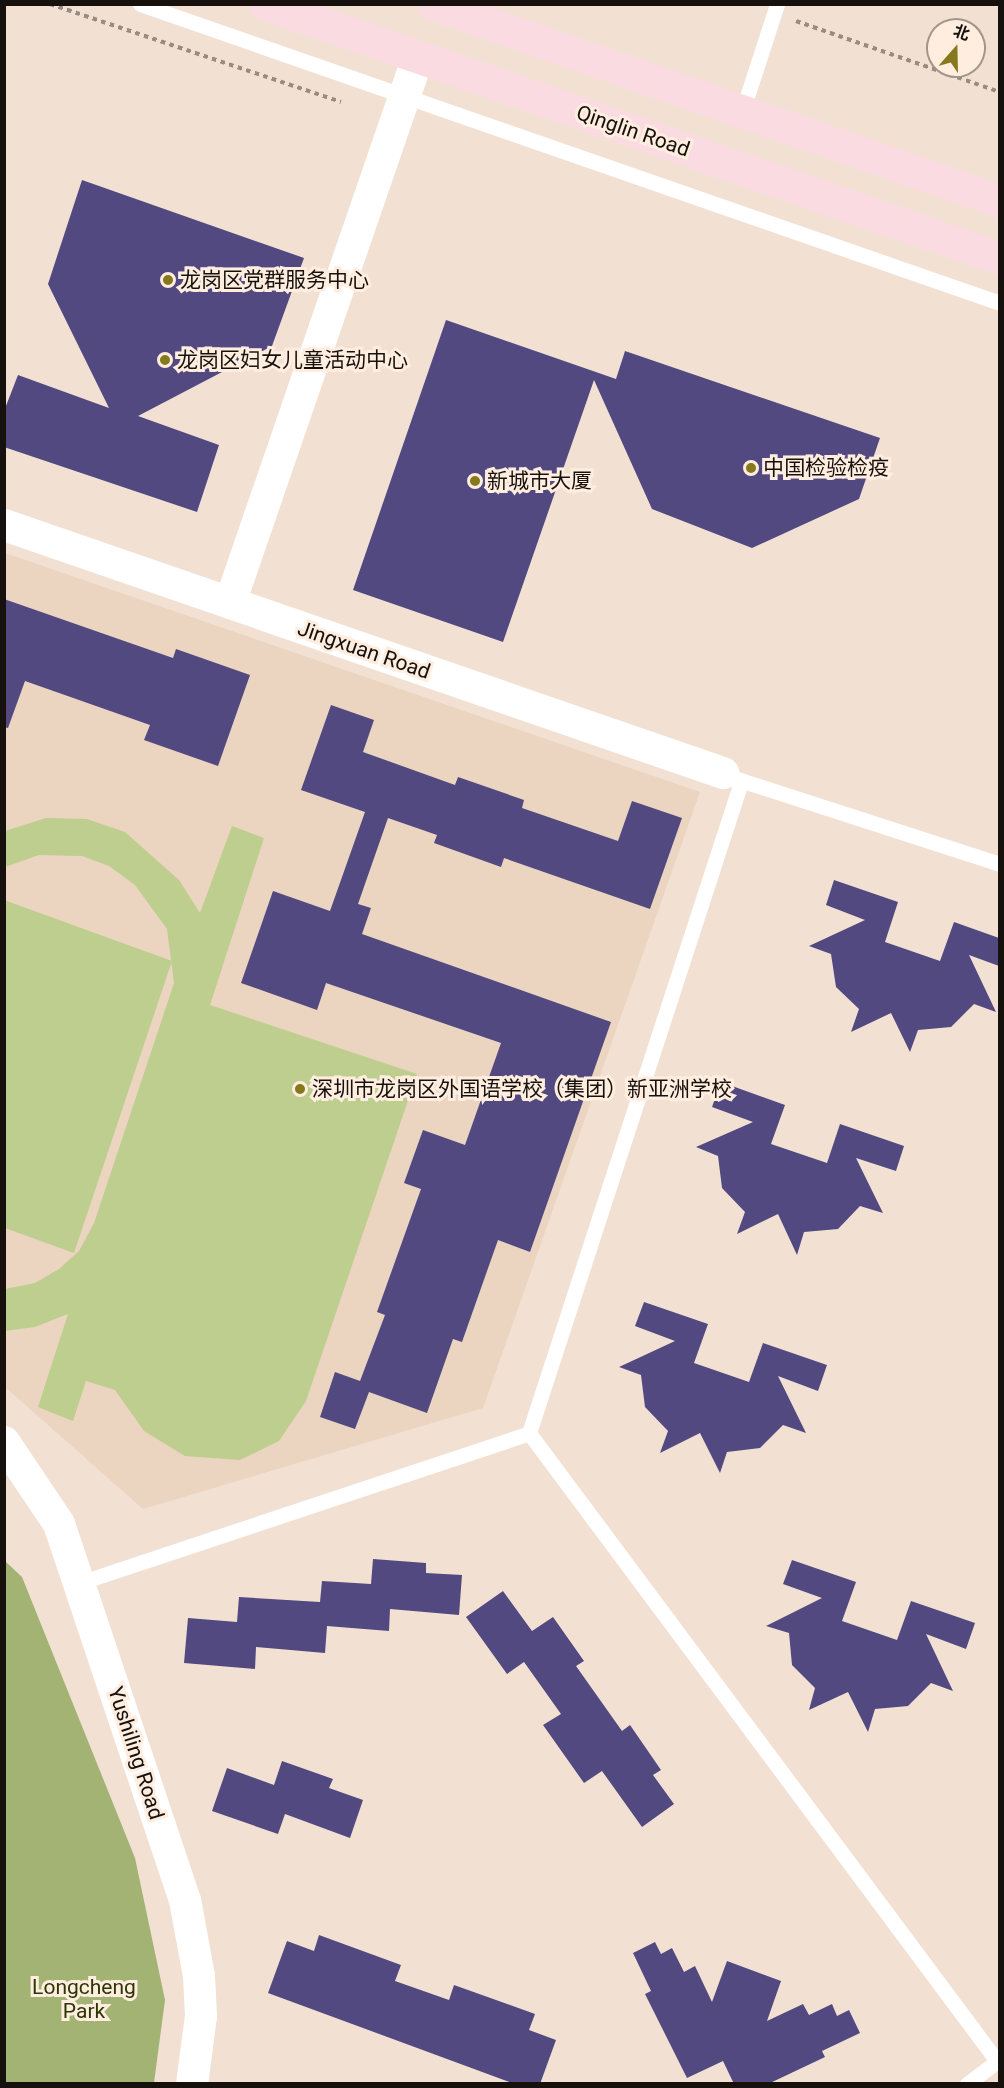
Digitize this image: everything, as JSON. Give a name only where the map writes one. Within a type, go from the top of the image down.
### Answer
[{"type":"main road","name":"Qinglin Road","points":[[266,4],[999,258]]},
{"type":"main road","points":[[433,4],[999,201]]},
{"type":"street","points":[[230,603],[418,57]]},
{"type":"street","name":"Jingxuan Road","points":[[4,525],[732,777]]},
{"type":"street","name":"Yushiling Road","points":[[4,1442],[59,1524],[194,1938],[201,2016],[192,2084]]},
{"type":"lane","points":[[140,4],[999,303]]},
{"type":"lane","points":[[742,112],[776,9]]},
{"type":"lane","points":[[529,1433],[732,777],[999,864]]},
{"type":"lane","points":[[79,1583],[529,1433]]},
{"type":"lane","points":[[529,1433],[998,2060],[967,2084]]},
{"type":"path","points":[[776,9],[999,92]]},
{"type":"shaded area","name":"深圳市龙岗区外国语学校（集团）新亚洲学校","points":[[5,553],[700,792],[483,1408],[143,1509],[5,1387]]},
{"type":"green space","points":[[46,818],[87,819],[125,832],[179,880],[200,913],[232,826],[264,838],[210,1005],[417,1074],[306,1401],[279,1441],[240,1460],[185,1456],[144,1431],[115,1390],[86,1381],[73,1421],[38,1407],[68,1314],[35,1327],[5,1331],[5,1289],[35,1283],[59,1269],[79,1251],[94,1223],[174,983],[167,929],[135,885],[109,866],[82,856],[39,855],[5,867],[5,831]]},
{"type":"green space","points":[[4,900],[172,961],[74,1253],[5,1228]]},
{"type":"green space","name":"Longcheng Park","points":[[5,1561],[22,1577],[135,1858],[165,2000],[154,2083],[5,2083]]},
{"type":"building","name":"龙岗区妇女儿童活动中心","points":[[82,180],[304,258],[272,346],[138,416],[219,445],[197,512],[4,447],[4,411],[18,375],[109,408],[48,284]]},
{"type":"building","points":[[446,320],[616,379],[625,351],[880,438],[859,499],[752,548],[652,509],[594,380],[503,642],[353,590]]},
{"type":"building","points":[[4,599],[173,658],[176,649],[250,675],[218,766],[144,740],[150,725],[25,681],[8,728],[4,727]]},
{"type":"building","points":[[331,705],[374,720],[363,752],[455,785],[458,777],[524,800],[522,808],[618,841],[632,801],[682,818],[650,909],[504,858],[501,867],[434,843],[437,835],[388,818],[358,904],[371,908],[362,934],[611,1022],[530,1252],[498,1240],[462,1342],[453,1339],[427,1413],[369,1392],[355,1429],[320,1417],[335,1372],[360,1381],[385,1315],[377,1312],[421,1189],[404,1183],[423,1130],[465,1145],[501,1043],[326,983],[317,1010],[241,983],[273,891],[330,911],[365,812],[301,790]]},
{"type":"building","points":[[834,880],[898,902],[885,942],[940,961],[954,922],[999,938],[999,966],[969,955],[996,1012],[974,1004],[951,1027],[918,1030],[910,1052],[891,1013],[851,1032],[859,1009],[836,987],[831,954],[809,946],[865,920],[826,905]]},
{"type":"building","points":[[721,1082],[785,1105],[771,1144],[827,1163],[840,1124],[904,1146],[896,1171],[856,1158],[883,1213],[860,1206],[838,1229],[804,1232],[797,1255],[778,1214],[737,1234],[745,1212],[722,1188],[718,1156],[696,1147],[753,1122],[712,1107]]},
{"type":"building","points":[[644,1302],[708,1324],[694,1363],[749,1382],[763,1343],[827,1365],[818,1391],[778,1376],[806,1433],[783,1425],[760,1448],[727,1452],[720,1473],[700,1433],[660,1453],[668,1431],[645,1407],[641,1375],[619,1367],[675,1341],[635,1326]]},
{"type":"building","points":[[373,1559],[426,1563],[426,1573],[462,1575],[459,1615],[390,1609],[389,1631],[327,1626],[325,1653],[256,1647],[255,1669],[184,1663],[188,1618],[237,1622],[239,1597],[320,1602],[322,1581],[371,1584]]},
{"type":"building","points":[[792,1560],[856,1582],[842,1621],[897,1640],[911,1601],[975,1623],[966,1649],[926,1634],[953,1691],[931,1683],[908,1706],[875,1709],[868,1732],[848,1692],[809,1710],[815,1688],[792,1665],[789,1633],[766,1626],[822,1598],[783,1584]]},
{"type":"building","points":[[503,1591],[532,1631],[553,1617],[584,1661],[576,1666],[622,1731],[630,1725],[661,1770],[653,1775],[674,1804],[642,1827],[602,1771],[584,1783],[543,1725],[561,1714],[524,1662],[507,1674],[466,1617]]},
{"type":"building","points":[[282,1761],[333,1779],[329,1788],[363,1800],[350,1838],[285,1814],[278,1834],[212,1811],[227,1768],[274,1785]]},
{"type":"building","points":[[319,1935],[401,1965],[395,1981],[449,2000],[454,1985],[535,2014],[529,2030],[556,2040],[540,2084],[515,2084],[268,1993],[287,1941],[314,1951]]},
{"type":"building","points":[[655,1942],[661,1954],[672,1948],[684,1972],[695,1966],[712,2002],[727,1961],[781,1981],[767,2021],[803,2004],[809,2015],[832,2004],[837,2016],[849,2010],[860,2033],[822,2051],[825,2057],[768,2084],[734,2084],[723,2061],[687,2078],[645,1994],[651,1991],[633,1953]]},
{"type":"place","name":"龙岗区党群服务中心","points":[[168,280]]},
{"type":"place","name":"龙岗区妇女儿童活动中心","points":[[165,360]]},
{"type":"place","name":"中国检验检疫","points":[[751,468]]},
{"type":"place","name":"新城市大厦","points":[[475,481]]},
{"type":"place","name":"深圳市龙岗区外国语学校（集团）新亚洲学校","points":[[300,1089]]}]
